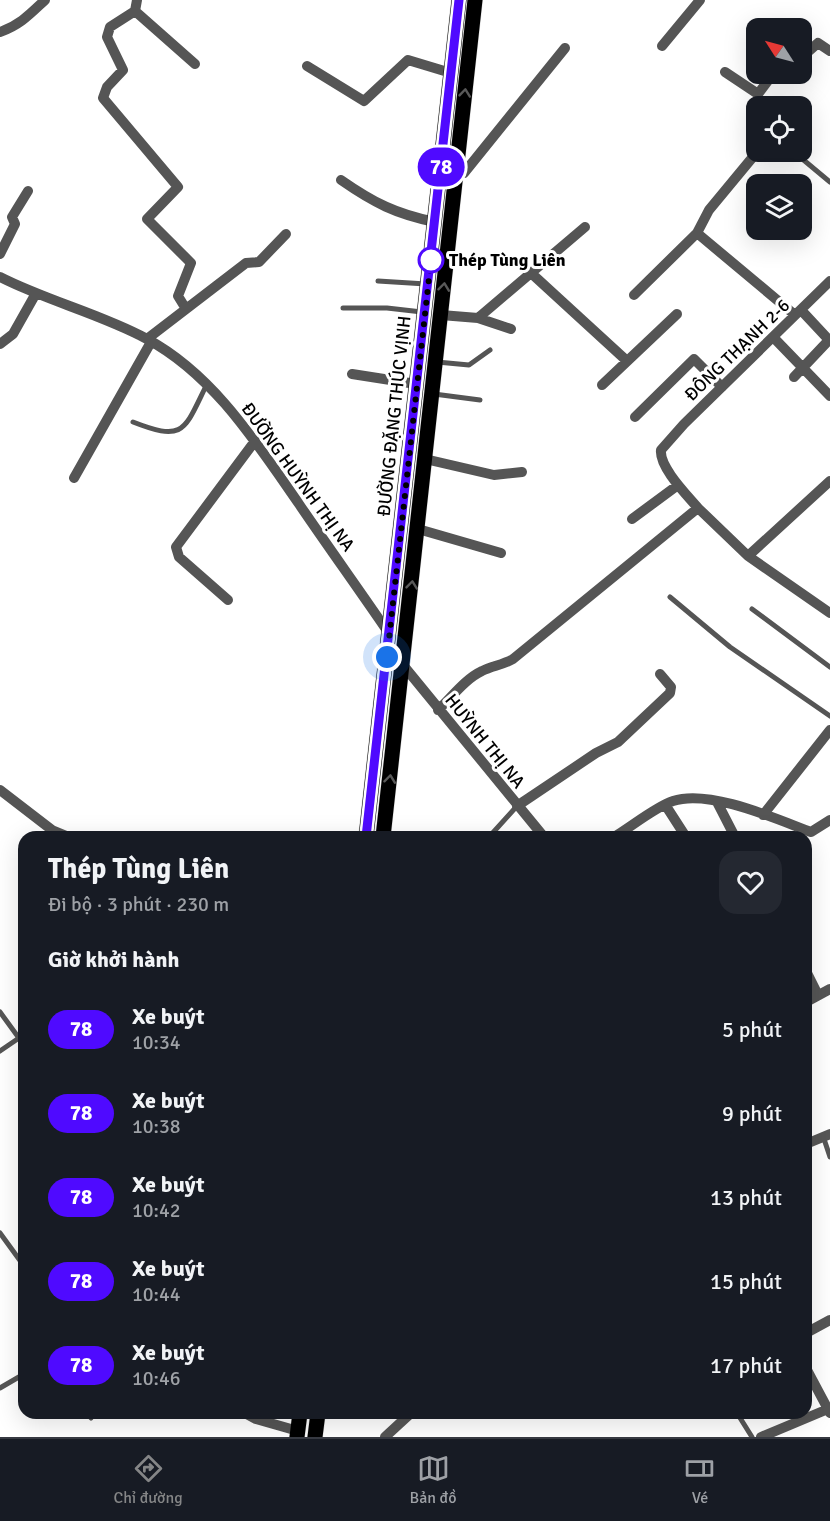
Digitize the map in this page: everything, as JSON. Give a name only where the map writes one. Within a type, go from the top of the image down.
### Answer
[{"type":"main road","name":"ĐƯỜNG ĐẶNG THÚC VỊNH","points":[[367,831],[459,0]]},
{"type":"main road","name":"ĐƯỜNG ĐẶNG THÚC VỊNH","points":[[384,831],[475,0]]},
{"type":"main road","points":[[298,1434],[299,1419]]},
{"type":"main road","points":[[315,1437],[317,1419]]},
{"type":"street","points":[[0,32],[22,21],[45,0]]},
{"type":"street","points":[[662,46],[700,0]]},
{"type":"street","points":[[186,309],[178,296],[191,263],[147,219],[178,187],[103,98],[107,87],[123,70],[107,37],[110,27],[136,6],[195,64]]},
{"type":"street","points":[[812,48],[818,43],[830,51]]},
{"type":"street","points":[[457,173],[464,172],[565,48]]},
{"type":"street","points":[[307,66],[364,101],[408,60],[451,73]]},
{"type":"street","points":[[725,72],[758,94],[766,84]]},
{"type":"street","points":[[634,295],[697,233],[709,210],[749,162]]},
{"type":"street","points":[[341,180],[374,203],[404,216],[435,222]]},
{"type":"street","points":[[0,254],[15,224],[12,217],[28,191]]},
{"type":"street","points":[[478,318],[585,227]]},
{"type":"street","points":[[697,233],[798,313],[829,341],[794,377]]},
{"type":"street","points":[[74,478],[116,408],[149,340],[246,263],[259,262],[286,234]]},
{"type":"street","points":[[531,273],[627,361]]},
{"type":"street","name":"ĐƯỜNG HUỲNH THỊ NA","points":[[0,277],[35,295],[149,340],[177,359],[242,422],[390,635]]},
{"type":"street","name":"ĐÔNG THẠNH 2-6","points":[[678,485],[661,455],[667,442],[830,281]]},
{"type":"street","points":[[0,344],[13,334],[35,295]]},
{"type":"street","points":[[602,385],[677,314]]},
{"type":"street","points":[[441,315],[478,318],[511,329]]},
{"type":"street","points":[[773,337],[830,396]]},
{"type":"street","points":[[635,417],[694,359],[722,387]]},
{"type":"street","points":[[352,374],[416,384]]},
{"type":"street","points":[[228,600],[179,556],[176,547],[255,441]]},
{"type":"street","points":[[425,459],[494,474],[522,472]]},
{"type":"street","points":[[748,556],[830,481]]},
{"type":"street","points":[[632,519],[678,485],[698,508],[748,556],[830,613]]},
{"type":"street","points":[[438,710],[483,670],[498,668],[513,659],[698,508]]},
{"type":"street","points":[[418,530],[501,553]]},
{"type":"street","name":"HUỲNH THỊ NA","points":[[403,665],[539,831]]},
{"type":"street","points":[[517,806],[596,753],[618,742],[640,723],[670,693],[671,687],[660,674]]},
{"type":"street","points":[[763,814],[829,732]]},
{"type":"street","points":[[0,790],[54,831]]},
{"type":"street","points":[[624,831],[673,801],[700,798],[763,814],[808,831]]},
{"type":"street","points":[[717,802],[732,831]]},
{"type":"street","points":[[666,806],[682,831]]},
{"type":"street","points":[[812,831],[830,820]]},
{"type":"street","points":[[812,984],[818,995]]},
{"type":"street","points":[[812,998],[830,989]]},
{"type":"street","points":[[812,1141],[826,1135]]},
{"type":"street","points":[[812,1330],[830,1320]]},
{"type":"street","points":[[812,1379],[829,1411],[812,1418]]},
{"type":"street","points":[[256,1419],[298,1434]]},
{"type":"street","points":[[385,1437],[404,1419]]},
{"type":"street","points":[[761,1437],[808,1419]]},
{"type":"lane","points":[[806,162],[830,183]]},
{"type":"lane","points":[[378,281],[428,284]]},
{"type":"lane","points":[[343,308],[387,308],[424,313]]},
{"type":"lane","points":[[435,361],[469,365],[490,350]]},
{"type":"lane","points":[[133,422],[168,434],[177,431],[189,421],[206,386]]},
{"type":"lane","points":[[432,393],[480,400]]},
{"type":"lane","points":[[670,597],[730,647],[830,716]]},
{"type":"lane","points":[[752,609],[830,667]]},
{"type":"lane","points":[[494,831],[517,806]]},
{"type":"lane","points":[[0,1012],[18,1037]]},
{"type":"lane","points":[[0,1051],[18,1039]]},
{"type":"lane","points":[[826,1135],[830,1158]]},
{"type":"lane","points":[[0,1233],[18,1258]]},
{"type":"lane","points":[[0,1388],[18,1378]]},
{"type":"lane","points":[[741,1419],[752,1437]]},
{"type":"bus line","name":"78","points":[[367,831],[459,0]]},
{"type":"place","name":"Thép Tùng Liên","points":[[431,260]]},
{"type":"route","points":[[387,657],[431,260]]}]
